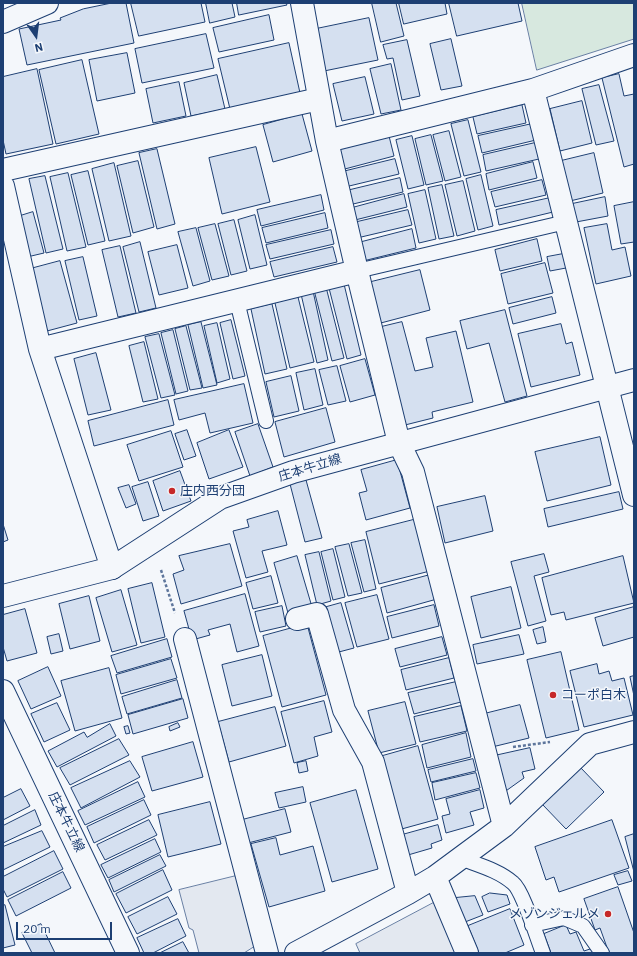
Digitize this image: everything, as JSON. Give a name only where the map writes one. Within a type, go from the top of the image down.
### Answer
[{"type":"street","points":[[3,22],[47,3]]},
{"type":"street","points":[[302,3],[327,142],[399,443],[413,472],[504,826]]},
{"type":"street","points":[[327,142],[533,90],[634,55]]},
{"type":"street","points":[[533,90],[634,495]]},
{"type":"street","points":[[3,170],[319,99]]},
{"type":"street","points":[[3,186],[40,349],[112,568]]},
{"type":"street","points":[[40,349],[357,271]]},
{"type":"street","name":"庄本牛立線","points":[[3,596],[112,568],[220,498],[293,472],[634,380]]},
{"type":"street","points":[[297,619],[317,614],[344,710],[372,762],[408,893]]},
{"type":"street","points":[[185,639],[267,953]]},
{"type":"street","name":"庄本牛立線","points":[[3,691],[128,953]]},
{"type":"street","points":[[296,953],[436,877],[504,826],[590,744],[634,732]]},
{"type":"street","points":[[436,877],[467,953]]},
{"type":"lane","points":[[357,271],[566,222]]},
{"type":"lane","points":[[237,301],[266,421]]},
{"type":"lane","points":[[460,858],[494,871],[514,883],[524,900],[543,953]]},
{"type":"lane","points":[[532,925],[564,918],[583,926],[602,953]]},
{"type":"path","points":[[152,542],[185,639]]},
{"type":"path","points":[[485,753],[531,744],[572,740],[590,744]]},
{"type":"shaded area","points":[[522,3],[634,3],[634,39],[537,70]]},
{"type":"shaded area","points":[[236,876],[255,946],[244,953],[199,953],[193,930],[189,928],[179,890]]},
{"type":"shaded area","points":[[439,900],[461,953],[360,953],[356,944]]},
{"type":"building","points":[[112,3],[126,3],[134,43],[27,65],[19,29],[61,20],[60,18],[83,9]]},
{"type":"building","points":[[131,3],[201,3],[205,22],[139,36]]},
{"type":"building","points":[[206,3],[232,3],[235,17],[210,23]]},
{"type":"building","points":[[237,3],[286,3],[287,5],[239,15]]},
{"type":"building","points":[[372,3],[396,3],[404,36],[381,42]]},
{"type":"building","points":[[399,3],[445,3],[447,14],[404,24]]},
{"type":"building","points":[[449,3],[518,3],[522,21],[457,36]]},
{"type":"building","points":[[269,15],[274,40],[219,52],[213,28]]},
{"type":"building","points":[[369,18],[378,60],[324,71],[316,29]]},
{"type":"building","points":[[206,34],[214,68],[142,83],[135,49]]},
{"type":"building","points":[[451,39],[462,86],[441,90],[430,44]]},
{"type":"building","points":[[407,40],[420,96],[402,100],[393,58],[387,59],[383,45]]},
{"type":"building","points":[[289,43],[300,93],[230,109],[218,59]]},
{"type":"building","points":[[127,53],[135,93],[97,101],[89,60]]},
{"type":"building","points":[[82,60],[99,134],[56,144],[39,70]]},
{"type":"building","points":[[391,64],[401,110],[381,114],[370,69]]},
{"type":"building","points":[[37,69],[53,144],[6,154],[3,140],[3,77]]},
{"type":"building","points":[[619,74],[624,96],[634,94],[634,164],[624,167],[602,78]]},
{"type":"building","points":[[217,75],[225,109],[191,116],[184,83]]},
{"type":"building","points":[[365,77],[374,114],[342,121],[333,84]]},
{"type":"building","points":[[179,82],[186,116],[153,123],[146,89]]},
{"type":"building","points":[[599,85],[614,141],[596,145],[582,89]]},
{"type":"building","points":[[582,101],[592,143],[560,151],[550,109]]},
{"type":"building","points":[[522,105],[526,123],[477,134],[473,117]]},
{"type":"building","points":[[302,114],[312,151],[273,162],[263,125]]},
{"type":"building","points":[[468,120],[481,172],[464,176],[451,124]]},
{"type":"building","points":[[532,124],[536,140],[482,153],[478,136]]},
{"type":"building","points":[[449,131],[461,177],[445,181],[433,135]]},
{"type":"building","points":[[431,135],[443,181],[426,185],[415,139]]},
{"type":"building","points":[[389,136],[394,156],[341,170],[338,156],[341,147]]},
{"type":"building","points":[[412,136],[424,185],[408,189],[396,140]]},
{"type":"building","points":[[535,143],[539,159],[486,171],[483,155]]},
{"type":"building","points":[[256,147],[270,202],[222,214],[209,158]]},
{"type":"building","points":[[157,149],[175,224],[157,229],[139,153]]},
{"type":"building","points":[[594,153],[603,193],[570,201],[561,161]]},
{"type":"building","points":[[395,159],[399,174],[345,187],[342,172]]},
{"type":"building","points":[[138,161],[154,227],[133,233],[117,166]]},
{"type":"building","points":[[533,162],[537,178],[489,190],[486,174]]},
{"type":"building","points":[[114,163],[131,236],[109,241],[92,169]]},
{"type":"building","points":[[88,171],[105,241],[88,245],[71,175]]},
{"type":"building","points":[[68,173],[86,247],[67,251],[50,177]]},
{"type":"building","points":[[481,175],[493,226],[478,230],[466,179]]},
{"type":"building","points":[[45,176],[63,249],[46,253],[29,179]]},
{"type":"building","points":[[400,178],[403,192],[349,205],[346,191]]},
{"type":"building","points":[[542,180],[546,195],[495,207],[491,192]]},
{"type":"building","points":[[463,181],[475,231],[457,236],[445,185]]},
{"type":"building","points":[[442,185],[454,236],[439,239],[428,188]]},
{"type":"building","points":[[425,190],[436,239],[419,243],[408,194]]},
{"type":"building","points":[[404,194],[407,207],[355,220],[352,208]]},
{"type":"building","points":[[321,195],[324,210],[261,226],[257,210]]},
{"type":"building","points":[[605,197],[608,216],[576,222],[572,204]]},
{"type":"building","points":[[550,198],[553,212],[499,225],[496,210]]},
{"type":"building","points":[[634,202],[634,242],[621,244],[614,206]]},
{"type":"building","points":[[408,210],[412,225],[357,238],[353,223]]},
{"type":"building","points":[[33,212],[44,253],[27,257],[17,217]]},
{"type":"building","points":[[325,213],[328,228],[266,243],[262,228]]},
{"type":"building","points":[[255,215],[267,265],[250,269],[238,220]]},
{"type":"building","points":[[234,220],[247,271],[231,275],[218,224]]},
{"type":"building","points":[[215,224],[229,276],[212,280],[198,228]]},
{"type":"building","points":[[607,224],[612,250],[625,247],[631,276],[596,284],[584,228]]},
{"type":"building","points":[[196,228],[210,281],[193,286],[178,232]]},
{"type":"building","points":[[412,229],[416,248],[363,261],[358,243]]},
{"type":"building","points":[[331,230],[334,244],[270,259],[266,245]]},
{"type":"building","points":[[537,239],[542,261],[500,271],[495,250]]},
{"type":"building","points":[[140,242],[156,308],[139,312],[123,247]]},
{"type":"building","points":[[177,245],[188,288],[159,295],[148,252]]},
{"type":"building","points":[[120,246],[136,313],[118,317],[102,250]]},
{"type":"building","points":[[333,247],[337,262],[274,277],[270,262]]},
{"type":"building","points":[[563,254],[566,268],[550,271],[547,257]]},
{"type":"building","points":[[83,257],[97,316],[79,320],[65,261]]},
{"type":"building","points":[[60,261],[77,323],[47,331],[30,269]]},
{"type":"building","points":[[545,263],[553,293],[508,304],[501,274]]},
{"type":"building","points":[[420,270],[430,310],[377,324],[367,283]]},
{"type":"building","points":[[344,284],[361,355],[347,359],[329,288]]},
{"type":"building","points":[[326,287],[344,358],[332,361],[314,290]]},
{"type":"building","points":[[313,291],[328,360],[317,363],[301,294]]},
{"type":"building","points":[[298,297],[314,362],[290,368],[275,303]]},
{"type":"building","points":[[552,297],[556,313],[513,324],[509,308]]},
{"type":"building","points":[[272,304],[287,369],[265,374],[251,309]]},
{"type":"building","points":[[505,310],[527,396],[505,402],[489,343],[467,349],[460,321]]},
{"type":"building","points":[[231,320],[245,376],[233,379],[220,323]]},
{"type":"building","points":[[201,322],[217,385],[203,388],[188,325]]},
{"type":"building","points":[[402,322],[415,371],[433,367],[426,338],[456,331],[473,402],[432,412],[433,418],[401,426],[377,328]]},
{"type":"building","points":[[217,323],[230,379],[217,383],[204,326]]},
{"type":"building","points":[[561,324],[566,344],[572,342],[580,375],[531,387],[518,334]]},
{"type":"building","points":[[186,326],[202,388],[190,390],[175,329]]},
{"type":"building","points":[[173,330],[188,391],[176,394],[161,333]]},
{"type":"building","points":[[159,334],[175,395],[161,398],[145,337]]},
{"type":"building","points":[[144,342],[158,399],[143,402],[129,346]]},
{"type":"building","points":[[96,353],[111,410],[88,415],[74,359]]},
{"type":"building","points":[[365,359],[375,395],[350,402],[340,366]]},
{"type":"building","points":[[337,366],[346,401],[328,405],[319,370]]},
{"type":"building","points":[[315,369],[323,405],[304,410],[296,373]]},
{"type":"building","points":[[291,376],[299,411],[274,417],[266,382]]},
{"type":"building","points":[[244,384],[253,423],[210,433],[205,413],[179,420],[174,400]]},
{"type":"building","points":[[168,400],[174,425],[94,446],[88,421]]},
{"type":"building","points":[[326,408],[335,442],[284,457],[275,422]]},
{"type":"building","points":[[258,424],[273,467],[250,476],[235,432]]},
{"type":"building","points":[[187,430],[196,456],[184,460],[175,434]]},
{"type":"building","points":[[229,430],[243,467],[209,479],[197,443]]},
{"type":"building","points":[[171,431],[183,467],[139,481],[127,445]]},
{"type":"building","points":[[600,437],[611,485],[547,501],[535,452]]},
{"type":"building","points":[[397,460],[410,508],[366,520],[359,493],[367,491],[361,470]]},
{"type":"building","name":"庄内西分団","points":[[180,471],[191,501],[163,511],[153,481]]},
{"type":"building","points":[[306,480],[322,538],[305,542],[290,484]]},
{"type":"building","points":[[148,482],[159,516],[143,521],[132,487]]},
{"type":"building","points":[[129,485],[136,504],[126,508],[118,488]]},
{"type":"building","points":[[619,492],[623,509],[548,527],[544,509]]},
{"type":"building","points":[[485,496],[493,531],[445,543],[437,507]]},
{"type":"building","points":[[278,511],[287,545],[262,551],[268,572],[246,578],[233,531],[249,527],[247,520]]},
{"type":"building","points":[[417,519],[430,571],[379,584],[366,532]]},
{"type":"building","points":[[3,524],[8,540],[3,542]]},
{"type":"building","points":[[365,540],[376,589],[364,592],[351,543]]},
{"type":"building","points":[[230,544],[242,586],[181,604],[173,574],[184,570],[179,556]]},
{"type":"building","points":[[349,544],[362,593],[348,596],[335,547]]},
{"type":"building","points":[[333,549],[345,597],[333,600],[321,552]]},
{"type":"building","points":[[319,552],[331,601],[317,605],[305,555]]},
{"type":"building","points":[[544,554],[549,572],[534,576],[546,621],[528,626],[511,562]]},
{"type":"building","points":[[297,556],[312,607],[288,613],[274,563]]},
{"type":"building","points":[[623,556],[634,603],[566,620],[564,612],[551,615],[542,578]]},
{"type":"building","points":[[430,575],[437,599],[387,613],[381,588]]},
{"type":"building","points":[[271,576],[278,603],[253,609],[246,583]]},
{"type":"building","points":[[152,583],[165,637],[141,643],[128,589]]},
{"type":"building","points":[[511,587],[521,628],[481,638],[471,597]]},
{"type":"building","points":[[121,590],[137,645],[112,652],[96,598]]},
{"type":"building","points":[[245,594],[259,646],[237,652],[230,624],[208,630],[210,635],[192,640],[184,611]]},
{"type":"building","points":[[377,595],[389,639],[357,647],[345,603]]},
{"type":"building","points":[[89,596],[100,641],[70,649],[59,604]]},
{"type":"building","points":[[341,603],[354,648],[335,653],[323,608]]},
{"type":"building","points":[[434,605],[439,626],[392,638],[387,617]]},
{"type":"building","points":[[282,606],[286,626],[260,632],[255,612]]},
{"type":"building","points":[[634,607],[634,637],[603,646],[595,618]]},
{"type":"building","points":[[25,609],[37,653],[7,661],[3,647],[3,615]]},
{"type":"building","points":[[307,624],[326,695],[282,707],[263,636]]},
{"type":"building","points":[[543,627],[546,642],[537,644],[533,630]]},
{"type":"building","points":[[59,634],[63,651],[51,654],[47,637]]},
{"type":"building","points":[[519,635],[524,654],[477,664],[473,645]]},
{"type":"building","points":[[442,637],[447,655],[400,667],[395,649]]},
{"type":"building","points":[[167,639],[172,657],[117,673],[111,656]]},
{"type":"building","name":"コーポ白木","points":[[561,652],[579,730],[546,738],[527,660]]},
{"type":"building","points":[[262,655],[272,696],[232,706],[222,665]]},
{"type":"building","points":[[449,658],[454,678],[406,690],[401,670]]},
{"type":"building","points":[[171,659],[177,678],[121,694],[116,675]]},
{"type":"building","points":[[597,664],[599,674],[609,671],[612,681],[624,678],[633,715],[584,727],[570,671]]},
{"type":"building","points":[[48,667],[61,696],[31,709],[18,681]]},
{"type":"building","points":[[109,668],[122,718],[75,731],[61,681]]},
{"type":"building","points":[[634,676],[634,696],[630,677]]},
{"type":"building","points":[[177,680],[182,698],[127,714],[122,697]]},
{"type":"building","points":[[456,682],[461,702],[414,714],[408,693]]},
{"type":"building","points":[[183,699],[188,718],[133,734],[128,715]]},
{"type":"building","points":[[324,701],[332,732],[314,737],[318,756],[294,763],[281,712]]},
{"type":"building","points":[[405,702],[416,744],[379,753],[368,711]]},
{"type":"building","points":[[57,703],[70,730],[44,742],[31,714]]},
{"type":"building","points":[[520,705],[529,738],[492,747],[484,714]]},
{"type":"building","points":[[461,706],[467,731],[420,742],[414,717]]},
{"type":"building","points":[[275,707],[286,746],[229,762],[218,722]]},
{"type":"building","points":[[178,723],[180,727],[170,731],[169,727]]},
{"type":"building","points":[[110,724],[116,736],[57,767],[48,751],[84,732],[87,737]]},
{"type":"building","points":[[128,726],[130,733],[126,734],[124,727]]},
{"type":"building","points":[[466,733],[471,757],[427,768],[422,745]]},
{"type":"building","points":[[119,739],[129,755],[70,785],[60,768]]},
{"type":"building","points":[[193,742],[203,777],[152,791],[142,757]]},
{"type":"building","points":[[418,746],[438,819],[398,830],[379,757]]},
{"type":"building","points":[[530,748],[535,769],[522,772],[524,778],[503,793],[494,756]]},
{"type":"building","points":[[473,759],[476,771],[431,782],[428,770]]},
{"type":"building","points":[[130,761],[140,777],[81,808],[71,788]]},
{"type":"building","points":[[306,761],[308,771],[299,773],[297,763]]},
{"type":"building","points":[[580,767],[604,792],[566,829],[542,804]]},
{"type":"building","points":[[476,773],[480,788],[435,800],[432,783]]},
{"type":"building","points":[[138,782],[145,797],[85,825],[78,811]]},
{"type":"building","points":[[303,787],[306,802],[279,808],[275,793]]},
{"type":"building","points":[[21,789],[30,806],[3,820],[3,798]]},
{"type":"building","points":[[356,790],[378,869],[332,882],[310,803]]},
{"type":"building","points":[[480,790],[484,808],[470,812],[474,825],[446,833],[442,816],[450,814],[446,799]]},
{"type":"building","points":[[144,800],[151,815],[94,843],[87,827]]},
{"type":"building","points":[[210,802],[221,844],[168,857],[158,815]]},
{"type":"building","points":[[285,809],[291,832],[248,843],[242,820]]},
{"type":"building","points":[[35,810],[41,825],[3,843],[3,826]]},
{"type":"building","points":[[149,820],[157,835],[105,860],[97,845]]},
{"type":"building","points":[[612,820],[629,868],[559,892],[554,877],[546,880],[535,847]]},
{"type":"building","points":[[438,825],[442,840],[431,844],[432,848],[408,855],[402,835]]},
{"type":"building","points":[[42,831],[50,847],[3,870],[3,847]]},
{"type":"building","points":[[634,834],[634,872],[625,837]]},
{"type":"building","points":[[276,838],[280,855],[313,846],[325,891],[269,907],[251,844]]},
{"type":"building","points":[[155,839],[161,852],[108,878],[101,865]]},
{"type":"building","points":[[54,851],[63,869],[7,897],[3,889],[3,877]]},
{"type":"building","points":[[160,855],[166,866],[114,892],[109,880]]},
{"type":"building","points":[[163,870],[172,890],[126,913],[116,894]]},
{"type":"building","points":[[628,871],[632,881],[618,885],[614,875]]},
{"type":"building","points":[[63,872],[71,888],[16,916],[8,900]]},
{"type":"building","name":"メゾンジェルメ","points":[[618,887],[634,933],[634,953],[609,953],[600,928],[595,930],[584,899]]},
{"type":"building","points":[[490,893],[507,895],[510,904],[488,912],[482,897]]},
{"type":"building","points":[[475,896],[483,915],[465,922],[455,898]]},
{"type":"building","points":[[168,897],[177,914],[137,934],[128,917]]},
{"type":"building","points":[[5,905],[15,945],[3,948],[3,906]]},
{"type":"building","points":[[510,909],[524,945],[505,953],[479,953],[468,926]]},
{"type":"building","points":[[178,919],[186,936],[153,953],[144,953],[137,938]]},
{"type":"building","points":[[41,924],[55,953],[32,953],[22,933]]},
{"type":"building","points":[[566,925],[570,934],[576,932],[584,951],[593,948],[595,953],[551,953],[544,934]]},
{"type":"building","points":[[183,942],[189,953],[160,953]]},
{"type":"place","name":"庄内西分団","points":[[172,491]]},
{"type":"place","name":"コーポ白木","points":[[553,695]]},
{"type":"place","name":"メゾンジェルメ","points":[[608,914]]}]
